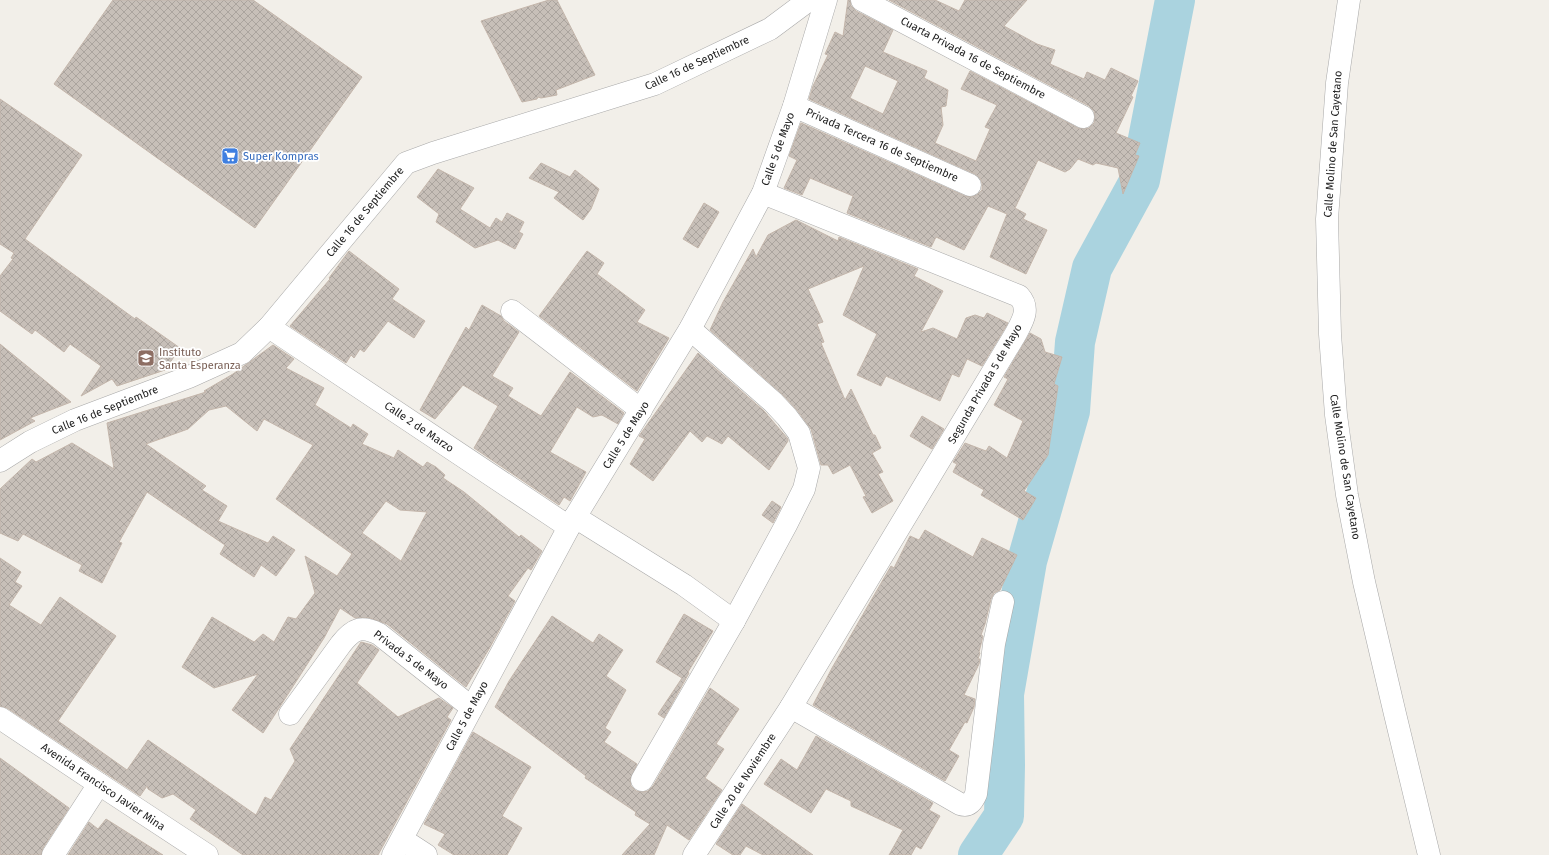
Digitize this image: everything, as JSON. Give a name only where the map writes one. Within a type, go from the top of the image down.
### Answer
[{"type":"street","name":"Calle 16 de Septiembre","points":[[0,461],[30,442],[75,420],[189,377],[242,353],[269,327],[406,163],[433,153],[655,84],[770,29],[809,0]]},
{"type":"street","name":"Calle 5 de Mayo","points":[[398,847],[471,707],[572,522],[690,329],[763,193],[794,106],[826,0]]},
{"type":"street","name":"Cuarta Privada 16 de Septiembre","points":[[862,0],[1083,117]]},
{"type":"street","name":"Calle Molino de San Cayetano","points":[[1349,0],[1337,83],[1327,219],[1330,334],[1336,415],[1347,495],[1364,582],[1394,714],[1429,855]]},
{"type":"street","name":"Privada Tercera 16 de Septiembre","points":[[794,106],[970,185]]},
{"type":"street","name":"Segunda Privada 5 de Mayo","points":[[763,193],[1019,296],[1026,306],[1026,312],[1015,335],[791,707]]},
{"type":"street","points":[[512,311],[641,410]]},
{"type":"street","name":"Calle 2 de Marzo","points":[[269,327],[572,522],[684,585],[734,621]]},
{"type":"street","points":[[642,780],[734,621],[804,488],[809,468],[799,433],[788,417],[690,329]]},
{"type":"street","points":[[791,707],[960,804],[964,806],[969,804],[973,801],[976,794],[994,644],[1003,602]]},
{"type":"street","name":"Privada 5 de Mayo","points":[[290,714],[348,635],[357,629],[369,629],[379,634],[471,707]]},
{"type":"street","name":"Calle 20 de Noviembre","points":[[694,855],[791,707]]},
{"type":"street","name":"Avenida Francisco Javier Mina","points":[[0,718],[207,855]]},
{"type":"street","points":[[54,855],[99,784]]},
{"type":"street","points":[[398,847],[426,855]]},
{"type":"building","name":"Super Kompras","points":[[113,0],[253,0],[362,77],[255,228],[54,84]]},
{"type":"building","points":[[549,0],[557,0],[595,75],[556,90],[557,95],[541,98],[538,97],[537,99],[522,102],[481,21]]},
{"type":"building","points":[[848,0],[850,0],[851,6],[856,11],[893,30],[883,52],[927,71],[924,78],[948,90],[946,106],[941,107],[943,125],[935,143],[976,161],[990,129],[985,127],[997,105],[961,89],[970,71],[1078,128],[1089,128],[1094,123],[1094,111],[1089,106],[889,0],[935,0],[959,11],[965,0],[1027,0],[1004,26],[1037,44],[1055,50],[1050,64],[1084,79],[1087,72],[1105,80],[1111,68],[1138,81],[1131,96],[1133,97],[1116,133],[1140,143],[1135,155],[1139,156],[1123,194],[1118,168],[1096,163],[1093,165],[1078,159],[1070,169],[1065,172],[1038,160],[1015,208],[1026,214],[1023,219],[1047,230],[1026,274],[990,257],[1007,214],[988,206],[964,250],[936,237],[931,247],[847,213],[853,196],[810,178],[802,195],[784,188],[797,160],[789,156],[801,123],[965,196],[971,197],[977,195],[982,190],[980,178],[975,174],[809,99],[813,86],[828,55],[825,54],[835,32],[843,36]],"holes":[[[865,66],[898,81],[883,114],[850,98]]]},
{"type":"building","points":[[0,99],[82,155],[25,239],[135,319],[136,317],[180,348],[165,370],[117,386],[112,379],[81,396],[101,366],[70,344],[64,352],[35,330],[32,334],[0,311],[0,276],[13,259],[11,258],[14,253],[0,244]]},
{"type":"building","points":[[541,163],[570,177],[575,170],[599,189],[591,209],[583,220],[554,198],[559,192],[529,178]]},
{"type":"building","points":[[438,169],[474,188],[460,209],[490,228],[496,218],[502,222],[507,213],[524,222],[519,232],[523,234],[515,249],[498,240],[475,248],[436,222],[439,214],[417,197]]},
{"type":"building","points":[[704,203],[719,212],[698,248],[683,239]]},
{"type":"building","points":[[796,220],[838,241],[839,237],[918,269],[914,276],[943,291],[921,332],[933,328],[957,339],[966,318],[975,315],[984,318],[987,313],[1008,323],[982,366],[967,359],[959,377],[952,374],[940,401],[886,376],[881,386],[857,375],[877,334],[843,315],[864,266],[808,289],[823,322],[817,324],[824,342],[821,343],[845,400],[851,389],[873,435],[875,435],[881,448],[872,453],[883,472],[878,474],[893,501],[872,513],[863,497],[866,496],[850,465],[833,474],[828,465],[821,465],[811,429],[797,410],[781,393],[710,330],[723,302],[753,249],[756,257],[768,235]]},
{"type":"building","points":[[349,251],[399,289],[392,299],[425,321],[414,338],[388,321],[364,352],[360,349],[354,358],[351,355],[346,363],[290,326],[330,279],[329,278]]},
{"type":"building","points":[[587,251],[604,263],[597,274],[645,310],[637,322],[669,338],[637,391],[539,316]]},
{"type":"building","points":[[482,305],[501,316],[504,321],[519,332],[492,376],[513,388],[508,396],[541,416],[570,372],[624,413],[618,424],[602,415],[593,417],[577,407],[550,452],[586,472],[570,501],[564,497],[559,505],[474,448],[498,406],[463,385],[435,419],[420,410],[466,327],[469,330]]},
{"type":"building","points":[[1030,333],[1041,339],[1045,352],[1062,357],[1054,384],[1058,386],[1048,455],[1024,491],[1036,498],[1023,520],[981,495],[984,490],[953,472],[957,464],[953,462],[965,443],[986,451],[989,446],[1007,458],[1023,421],[994,405],[1008,379],[1004,377]]},
{"type":"building","points":[[0,344],[71,402],[30,418],[35,421],[0,440]]},
{"type":"building","points":[[273,345],[294,359],[286,368],[324,388],[315,405],[351,428],[353,424],[368,434],[362,444],[394,458],[398,450],[423,467],[427,462],[436,467],[445,475],[443,478],[464,492],[519,537],[521,535],[542,551],[531,570],[528,568],[508,596],[515,601],[466,687],[387,624],[370,618],[355,618],[340,608],[324,638],[263,733],[232,710],[258,674],[214,688],[182,667],[212,617],[254,642],[263,634],[274,642],[288,617],[296,619],[315,593],[305,556],[337,576],[352,554],[276,499],[313,445],[264,419],[257,431],[226,406],[209,410],[188,429],[146,444],[206,486],[202,490],[227,506],[218,521],[268,543],[273,536],[295,550],[276,576],[261,565],[254,577],[220,554],[225,545],[147,492],[119,542],[122,543],[102,583],[79,571],[82,565],[23,534],[18,541],[0,533],[0,489],[32,459],[36,462],[72,443],[114,469],[107,423],[206,392],[204,391],[233,374]],"holes":[[[386,501],[400,510],[427,512],[401,561],[362,533]]]},
{"type":"building","points":[[698,353],[764,411],[788,439],[769,470],[728,436],[722,444],[707,436],[702,442],[690,431],[653,481],[630,464],[645,439],[639,436]]},
{"type":"building","points":[[922,416],[944,429],[932,449],[910,436]]},
{"type":"building","points":[[772,501],[781,507],[773,523],[762,515]]},
{"type":"building","points":[[925,530],[973,557],[982,538],[1017,555],[1000,590],[994,593],[991,599],[981,635],[983,636],[978,659],[980,659],[979,664],[964,695],[975,699],[974,707],[967,723],[965,722],[949,750],[959,756],[945,781],[813,705],[832,668],[891,566],[894,568],[910,536],[919,540]]},
{"type":"building","points":[[0,558],[21,572],[15,582],[22,586],[9,605],[41,625],[60,597],[116,636],[58,721],[127,770],[148,740],[256,815],[265,797],[271,800],[295,761],[290,749],[361,642],[372,645],[379,650],[357,683],[398,717],[439,698],[453,708],[447,717],[451,720],[378,855],[243,855],[190,819],[196,810],[173,794],[162,798],[148,789],[147,786],[140,796],[7,708],[0,706]]},
{"type":"building","points":[[684,614],[713,631],[688,672],[689,673],[664,718],[658,714],[682,678],[656,662]]},
{"type":"building","points":[[552,616],[593,643],[599,634],[623,650],[606,676],[626,690],[605,728],[611,732],[604,742],[637,764],[630,780],[631,786],[636,791],[648,791],[653,786],[710,688],[739,709],[716,744],[724,749],[705,778],[722,790],[689,840],[667,825],[654,855],[622,855],[650,824],[635,815],[636,812],[585,778],[586,776],[495,707],[509,681]]},
{"type":"building","points":[[473,732],[531,767],[502,816],[522,828],[507,855],[454,855],[438,845],[445,834],[424,824]]},
{"type":"building","points":[[816,736],[933,803],[929,810],[940,816],[921,849],[916,846],[911,855],[889,855],[903,830],[851,806],[851,801],[826,789],[811,813],[764,784],[781,759],[797,770]]},
{"type":"building","points":[[0,758],[69,808],[43,848],[41,855],[0,855]]},
{"type":"building","points":[[742,804],[813,855],[763,855],[746,846],[740,855],[733,855],[716,844]]},
{"type":"building","points":[[106,819],[163,855],[68,855],[89,822],[98,829]]},
{"type":"waterway","points":[[978,855],[1004,816],[1004,694],[1027,561],[1070,411],[1075,342],[1092,268],[1140,180],[1175,0]]},
{"type":"place","name":"Super Kompras","points":[[230,156]]},
{"type":"place","name":"Instituto Santa Esperanza","points":[[146,358]]}]
